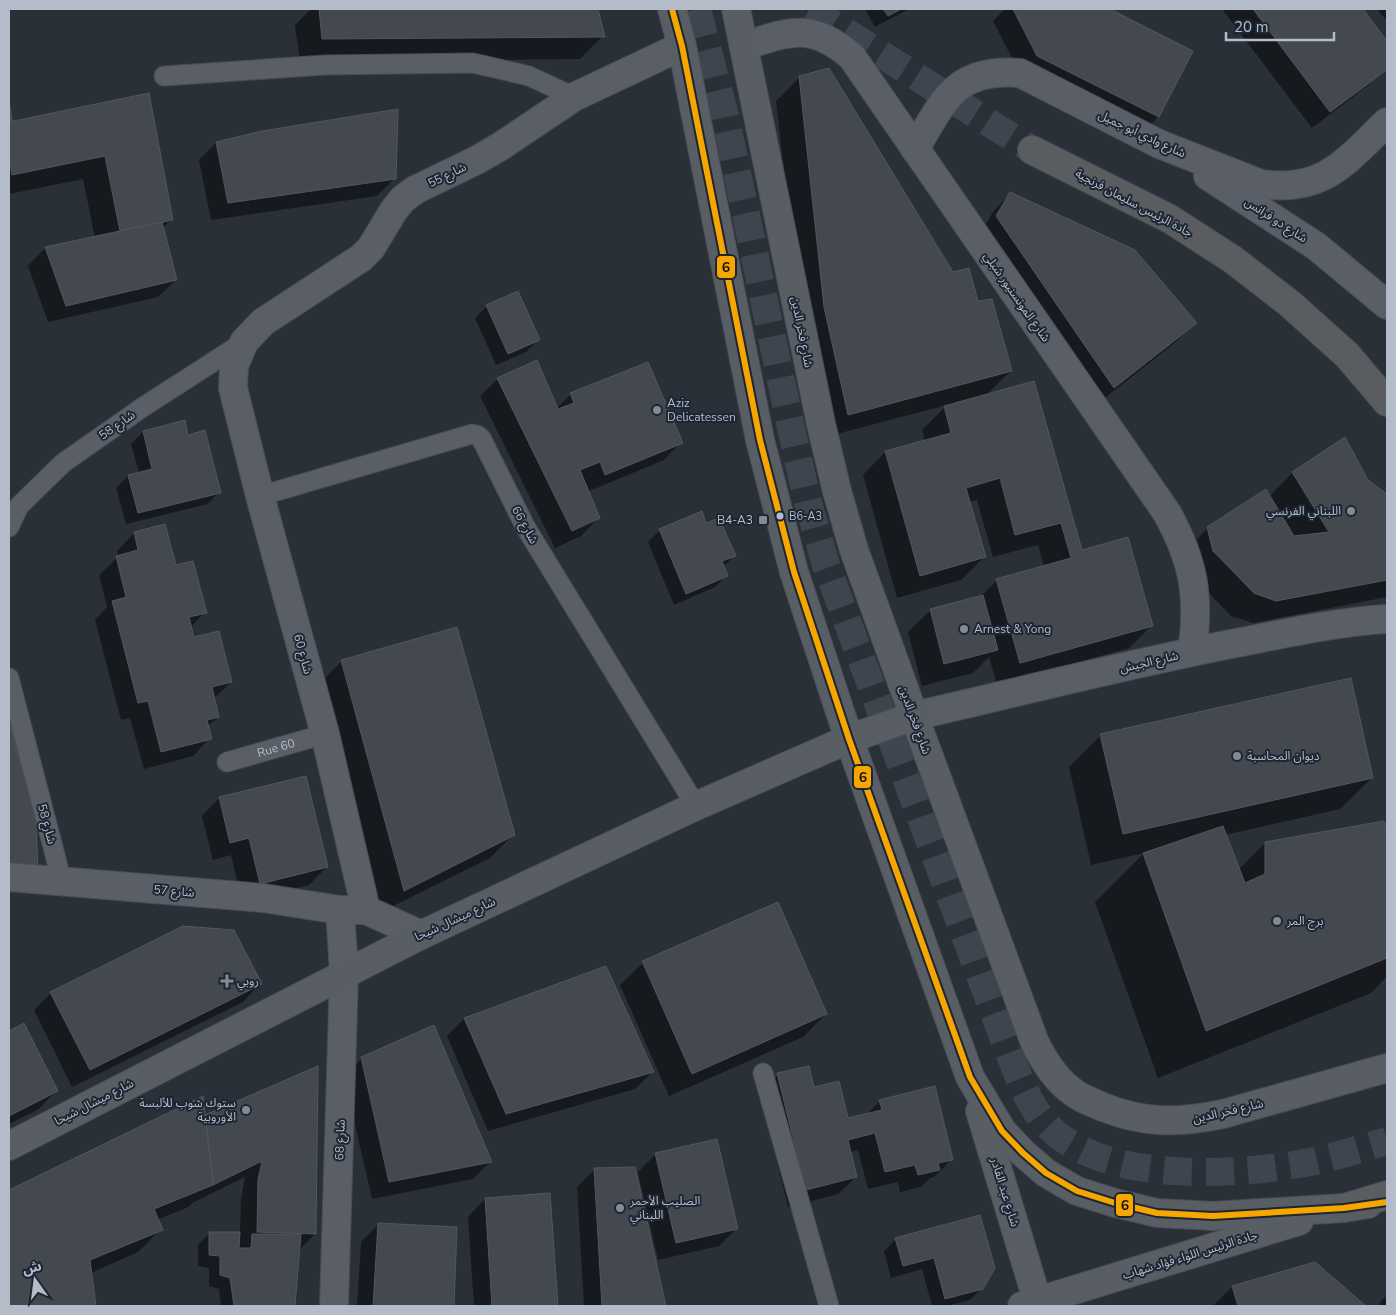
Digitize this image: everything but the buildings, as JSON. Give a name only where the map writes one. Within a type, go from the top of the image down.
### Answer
[{"type":"highway","name":"جادة الرئيس سليمان فرنجية","points":[[1032,150],[1170,219],[1232,260],[1289,303],[1347,355],[1387,402]]},
{"type":"highway","points":[[1344,1208],[1387,1195]]},
{"type":"main road","points":[[672,9],[682,46],[762,449],[794,572],[849,740],[970,1077],[1002,1131],[1046,1173],[1078,1191],[1115,1203],[1157,1213],[1213,1216],[1344,1208],[1387,1202]]},
{"type":"main road","name":"شارع فخر الدين","points":[[736,9],[836,491],[854,550],[914,716],[1036,1043],[1054,1075],[1070,1090],[1085,1100],[1128,1116],[1150,1120],[1183,1120],[1223,1114],[1387,1068]]},
{"type":"main road","name":"شارع ميشال شيحا","points":[[9,1146],[421,935],[696,806],[849,740],[914,716]]},
{"type":"main road","name":"شارع عبد القادر","points":[[970,1077],[1032,1305]]},
{"type":"main road","name":"جادة الرئيس اللواء فؤاد شهاب","points":[[1032,1305],[1344,1208]]},
{"type":"street","name":"شارع المونسنيور شبلي","points":[[744,46],[780,35],[800,32],[819,35],[837,44],[852,57],[1167,513],[1190,566],[1196,594],[1196,623],[1192,652]]},
{"type":"street","name":"شارع 55","points":[[244,342],[263,322],[361,258],[371,248],[394,210],[403,199],[415,190],[477,160],[501,146],[574,97],[682,46]]},
{"type":"street","name":"شارع وادي أبو جميل","points":[[915,149],[944,102],[958,86],[977,76],[999,71],[1020,73],[1159,144],[1261,184],[1278,187],[1295,186],[1326,176],[1340,166],[1387,122]]},
{"type":"street","name":"شارع دو فرانس","points":[[1159,144],[1316,246],[1387,305]]},
{"type":"street","name":"شارع 60","points":[[244,342],[234,366],[233,388],[260,496],[325,734],[353,910]]},
{"type":"street","name":"شارع الجيش","points":[[914,716],[1192,652],[1301,630],[1363,620],[1387,619]]},
{"type":"street","name":"شارع 57","points":[[9,877],[263,898],[353,910]]},
{"type":"street","points":[[344,974],[353,910],[421,935]]},
{"type":"street","name":"شارع 68","points":[[334,1306],[344,974]]},
{"type":"lane","points":[[164,76],[325,65],[473,64],[529,76],[574,97]]},
{"type":"lane","name":"شارع 58","points":[[9,527],[18,506],[63,463],[143,407],[244,342]]},
{"type":"lane","name":"شارع 66","points":[[260,496],[472,434],[478,435],[526,528],[696,806]]},
{"type":"lane","name":"شارع 58","points":[[9,678],[62,882]]},
{"type":"lane","name":"Rue 60","points":[[227,762],[325,734]]},
{"type":"lane","points":[[764,1072],[829,1306]]},
{"type":"tunnel","points":[[697,9],[725,116],[808,503],[826,565],[1005,1042],[1028,1097],[1040,1117],[1048,1126],[1072,1145],[1102,1158],[1136,1167],[1173,1171],[1210,1172],[1280,1167],[1329,1158],[1387,1141]]},
{"type":"tunnel","points":[[810,9],[1032,150]]},
{"type":"transit line","name":"6","points":[[672,9],[682,46],[760,440],[794,572],[849,739],[970,1077],[1002,1131],[1046,1173],[1077,1191],[1157,1213],[1213,1216],[1344,1208],[1387,1202]]},
{"type":"place","name":"Aziz Delicatessen","points":[[657,410]]},
{"type":"place","name":"اللبناني الفرنسي","points":[[1351,511]]},
{"type":"place","name":"B6-A3","points":[[780,516]]},
{"type":"place","name":"B4-A3","points":[[763,520]]},
{"type":"place","name":"Arnest & Yong","points":[[964,629]]},
{"type":"place","name":"ديوان المحاسبة","points":[[1237,756]]},
{"type":"place","name":"برج المر","points":[[1277,921]]},
{"type":"place","name":"روبي","points":[[227,981]]},
{"type":"place","name":"ستوك شوب للألبسة الأوروبية","points":[[246,1110]]},
{"type":"place","name":"الصليب الأحمر اللبناني","points":[[620,1208]]}]
